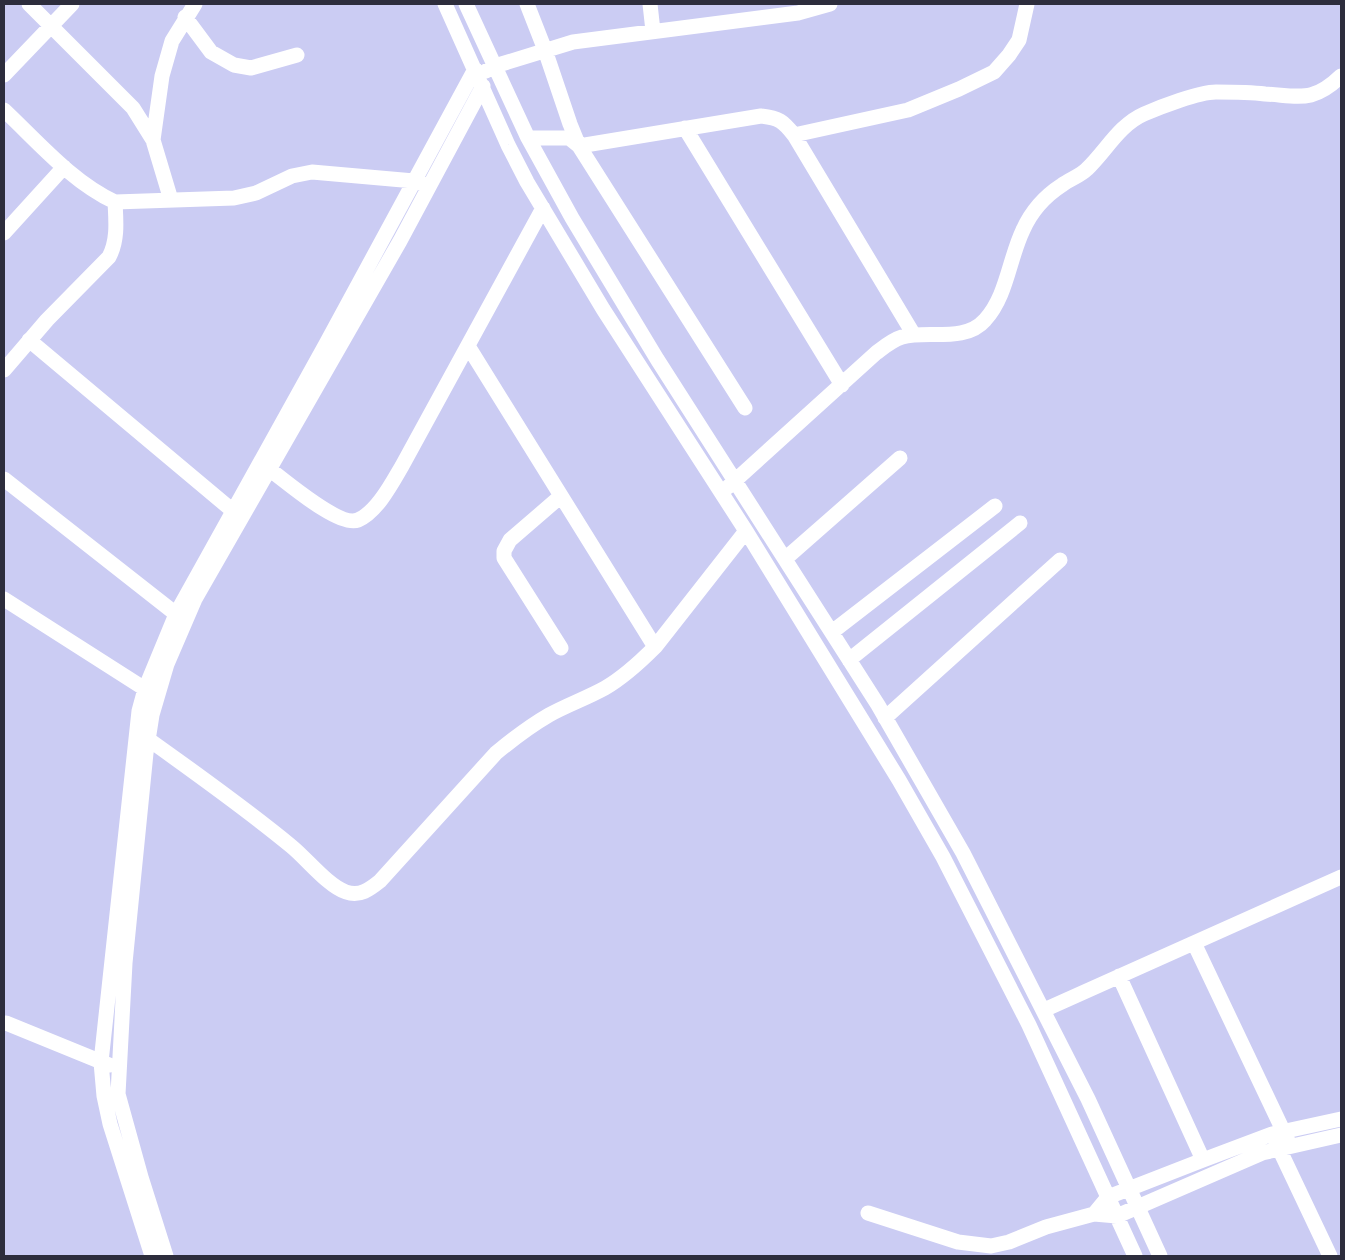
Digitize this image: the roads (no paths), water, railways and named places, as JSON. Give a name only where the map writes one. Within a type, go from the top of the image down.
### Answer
[{"type":"street","points":[[29,4],[133,108],[153,140],[171,200]]},
{"type":"street","points":[[4,75],[72,4]]},
{"type":"street","points":[[153,140],[162,76],[172,41],[194,4]]},
{"type":"street","points":[[445,4],[479,76],[508,145],[528,182],[603,309],[746,531],[889,764],[943,858],[1029,1025],[1135,1256]]},
{"type":"street","points":[[466,4],[528,138],[572,218],[632,318],[885,718],[963,853],[1088,1099],[1160,1256]]},
{"type":"street","points":[[527,4],[579,146],[745,408]]},
{"type":"street","points":[[650,4],[654,32]]},
{"type":"street","points":[[152,1256],[110,1124],[104,1096],[101,1062],[139,711],[145,689],[176,614],[414,181],[479,76],[494,66],[572,42],[654,32],[772,10],[798,13],[830,4]]},
{"type":"street","points":[[794,135],[908,110],[994,72],[1019,40],[1027,4]]},
{"type":"street","points":[[185,18],[211,52],[234,65],[251,68],[297,55]]},
{"type":"street","points":[[166,1256],[141,1178],[118,1094],[124,963],[152,715],[167,664],[195,599],[395,249],[429,186],[479,76]]},
{"type":"street","points":[[722,493],[876,353],[891,342],[914,335],[962,332],[973,329],[984,322],[993,309],[1005,281],[1023,229],[1040,204],[1056,189],[1086,170],[1121,131],[1143,114],[1203,93],[1266,94],[1298,98],[1309,96],[1322,91],[1341,76]]},
{"type":"street","points":[[4,111],[64,167],[100,195],[116,202],[234,198],[256,193],[292,176],[312,172],[414,181],[429,186]]},
{"type":"street","points":[[528,138],[569,138],[579,146],[761,116],[776,118],[785,123],[794,135],[914,335]]},
{"type":"street","points":[[685,128],[842,385]]},
{"type":"street","points":[[4,233],[64,167]]},
{"type":"street","points":[[4,370],[29,340],[109,257],[114,248],[116,236],[116,202]]},
{"type":"street","points":[[269,469],[341,519],[357,520],[367,514],[383,496],[402,466],[544,208]]},
{"type":"street","points":[[29,340],[233,511]]},
{"type":"street","points":[[468,346],[655,647]]},
{"type":"street","points":[[785,559],[900,458]]},
{"type":"street","points":[[4,479],[176,614]]},
{"type":"street","points":[[561,496],[510,540],[504,551],[504,558],[562,648]]},
{"type":"street","points":[[832,632],[995,506]]},
{"type":"street","points":[[849,660],[1020,523]]},
{"type":"street","points":[[148,739],[268,827],[298,851],[337,888],[347,893],[358,894],[368,890],[380,881],[496,753],[547,716],[604,688],[625,675],[655,647],[746,531]]},
{"type":"street","points":[[885,718],[1060,560]]},
{"type":"street","points":[[4,599],[145,689]]},
{"type":"street","points":[[1044,1010],[1341,877]]},
{"type":"street","points":[[1194,943],[1285,1148],[1330,1256]]},
{"type":"street","points":[[1119,976],[1204,1160]]},
{"type":"street","points":[[6,1023],[119,1070]]},
{"type":"street","points":[[1094,1214],[1108,1197],[1130,1188],[1278,1133],[1341,1119]]},
{"type":"street","points":[[868,1213],[958,1242],[991,1246],[1009,1242],[1046,1227],[1094,1214],[1116,1216],[1262,1153],[1341,1135]]}]
